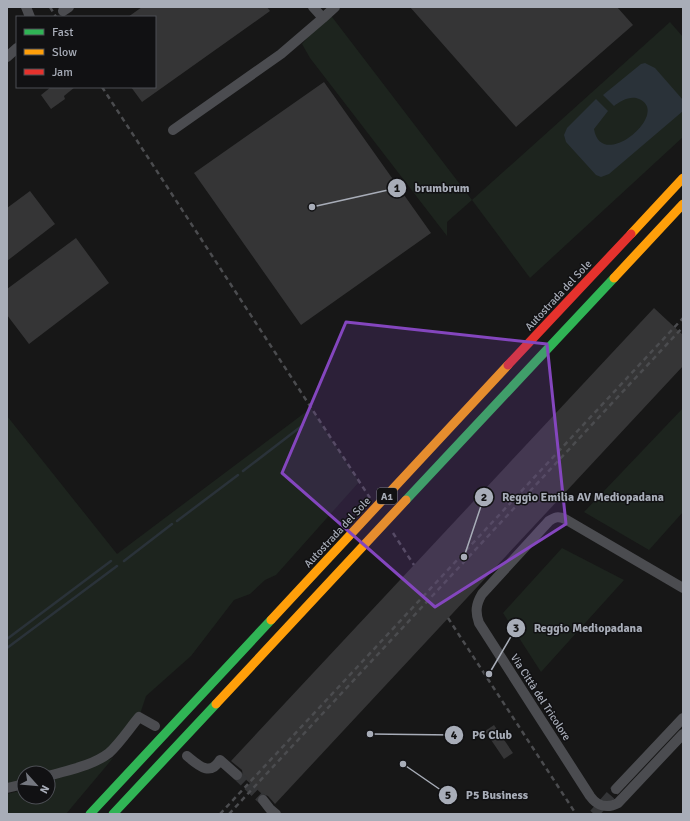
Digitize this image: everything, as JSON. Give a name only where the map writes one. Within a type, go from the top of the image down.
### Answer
[{"type":"highway","name":"Autostrada del Sole","points":[[90,814],[683,178]]},
{"type":"highway","name":"A1","points":[[114,814],[683,204]]},
{"type":"street","points":[[313,7],[323,18]]},
{"type":"street","points":[[173,130],[281,54],[335,7]]},
{"type":"street","points":[[7,57],[16,49]]},
{"type":"street","name":"Via Città del Tricolore","points":[[683,588],[565,518],[560,517],[549,521],[482,594],[477,601],[476,608],[476,616],[479,623],[592,798],[599,804],[608,807],[618,803],[683,734]]},
{"type":"street","points":[[56,774],[90,763],[103,757],[116,746],[139,717],[155,726]]},
{"type":"street","points":[[616,789],[683,718]]},
{"type":"street","points":[[187,756],[200,767],[206,769],[215,767],[220,760],[236,775]]},
{"type":"street","points":[[263,800],[272,812]]},
{"type":"highlighted area","points":[[346,322],[547,344],[566,524],[435,607],[282,473]]},
{"type":"shaded area","points":[[329,13],[472,200],[447,222],[447,236],[310,58],[302,44]]},
{"type":"shaded area","points":[[670,22],[683,37],[683,137],[530,278],[472,200]]},
{"type":"shaded area","points":[[645,63],[655,68],[683,100],[683,111],[609,174],[601,177],[596,175],[566,142],[564,135],[567,128],[596,99],[608,111],[594,129],[599,141],[609,145],[620,143],[632,136],[647,116],[647,106],[639,99],[629,98],[614,106],[603,95],[641,64]]},
{"type":"shaded area","points":[[311,408],[359,482],[276,575],[265,580],[250,594],[234,600],[191,656],[146,696],[139,717],[109,753],[56,770],[56,765],[16,765],[16,786],[7,788],[7,416],[117,554]]},
{"type":"shaded area","points":[[683,408],[683,512],[649,550],[584,512]]},
{"type":"shaded area","points":[[562,548],[624,580],[541,672],[503,613]]},
{"type":"shaded area","points":[[113,758],[66,814],[7,814],[7,794],[16,792],[16,805],[56,805],[56,779]]},
{"type":"building","points":[[142,7],[267,7],[270,11],[142,102],[132,88],[156,88],[156,16],[129,16]]},
{"type":"building","points":[[410,7],[617,7],[633,25],[516,127]]},
{"type":"building","points":[[324,82],[431,233],[301,325],[194,173]]},
{"type":"building","points":[[50,88],[74,88],[64,96],[65,99],[51,109],[41,95]]},
{"type":"building","points":[[30,191],[55,224],[7,261],[7,208]]},
{"type":"building","points":[[76,238],[109,283],[29,344],[7,315],[7,289]]},
{"type":"building","points":[[654,308],[683,335],[683,366],[275,804],[268,796],[262,794],[243,777],[242,770],[231,761]]},
{"type":"building","points":[[494,725],[513,753],[504,759],[485,731]]},
{"type":"waterway","points":[[243,471],[303,425]]},
{"type":"waterway","points":[[177,521],[238,475]]},
{"type":"waterway","points":[[124,561],[172,524]]},
{"type":"waterway","points":[[7,639],[111,561]]},
{"type":"waterway","points":[[7,648],[117,566]]},
{"type":"tunnel","points":[[237,775],[263,800]]},
{"type":"tunnel","points":[[594,814],[616,789]]},
{"type":"railway","points":[[50,7],[55,16]]},
{"type":"railway","points":[[103,88],[370,498]]},
{"type":"railway","points":[[220,814],[683,318]]},
{"type":"railway","points":[[229,814],[683,327]]},
{"type":"railway","points":[[393,533],[414,565]]},
{"type":"railway","points":[[448,618],[576,814]]},
{"type":"traffic: fast","points":[[406,500],[614,278]]},
{"type":"traffic: fast","points":[[90,814],[271,620]]},
{"type":"traffic: fast","points":[[113,814],[216,704]]},
{"type":"traffic: slow","points":[[631,234],[683,178]]},
{"type":"traffic: slow","points":[[614,278],[683,204]]},
{"type":"traffic: slow","points":[[271,620],[508,365]]},
{"type":"traffic: slow","points":[[216,704],[406,500]]},
{"type":"traffic: jam","points":[[508,365],[631,234]]},
{"type":"place","name":"brumbrum","points":[[312,207]]},
{"type":"place","name":"Reggio Emilia AV Mediopadana","points":[[464,557]]},
{"type":"place","name":"Reggio Mediopadana","points":[[489,674]]},
{"type":"place","name":"P6 Club","points":[[370,734]]},
{"type":"place","name":"P5 Business","points":[[403,764]]}]
